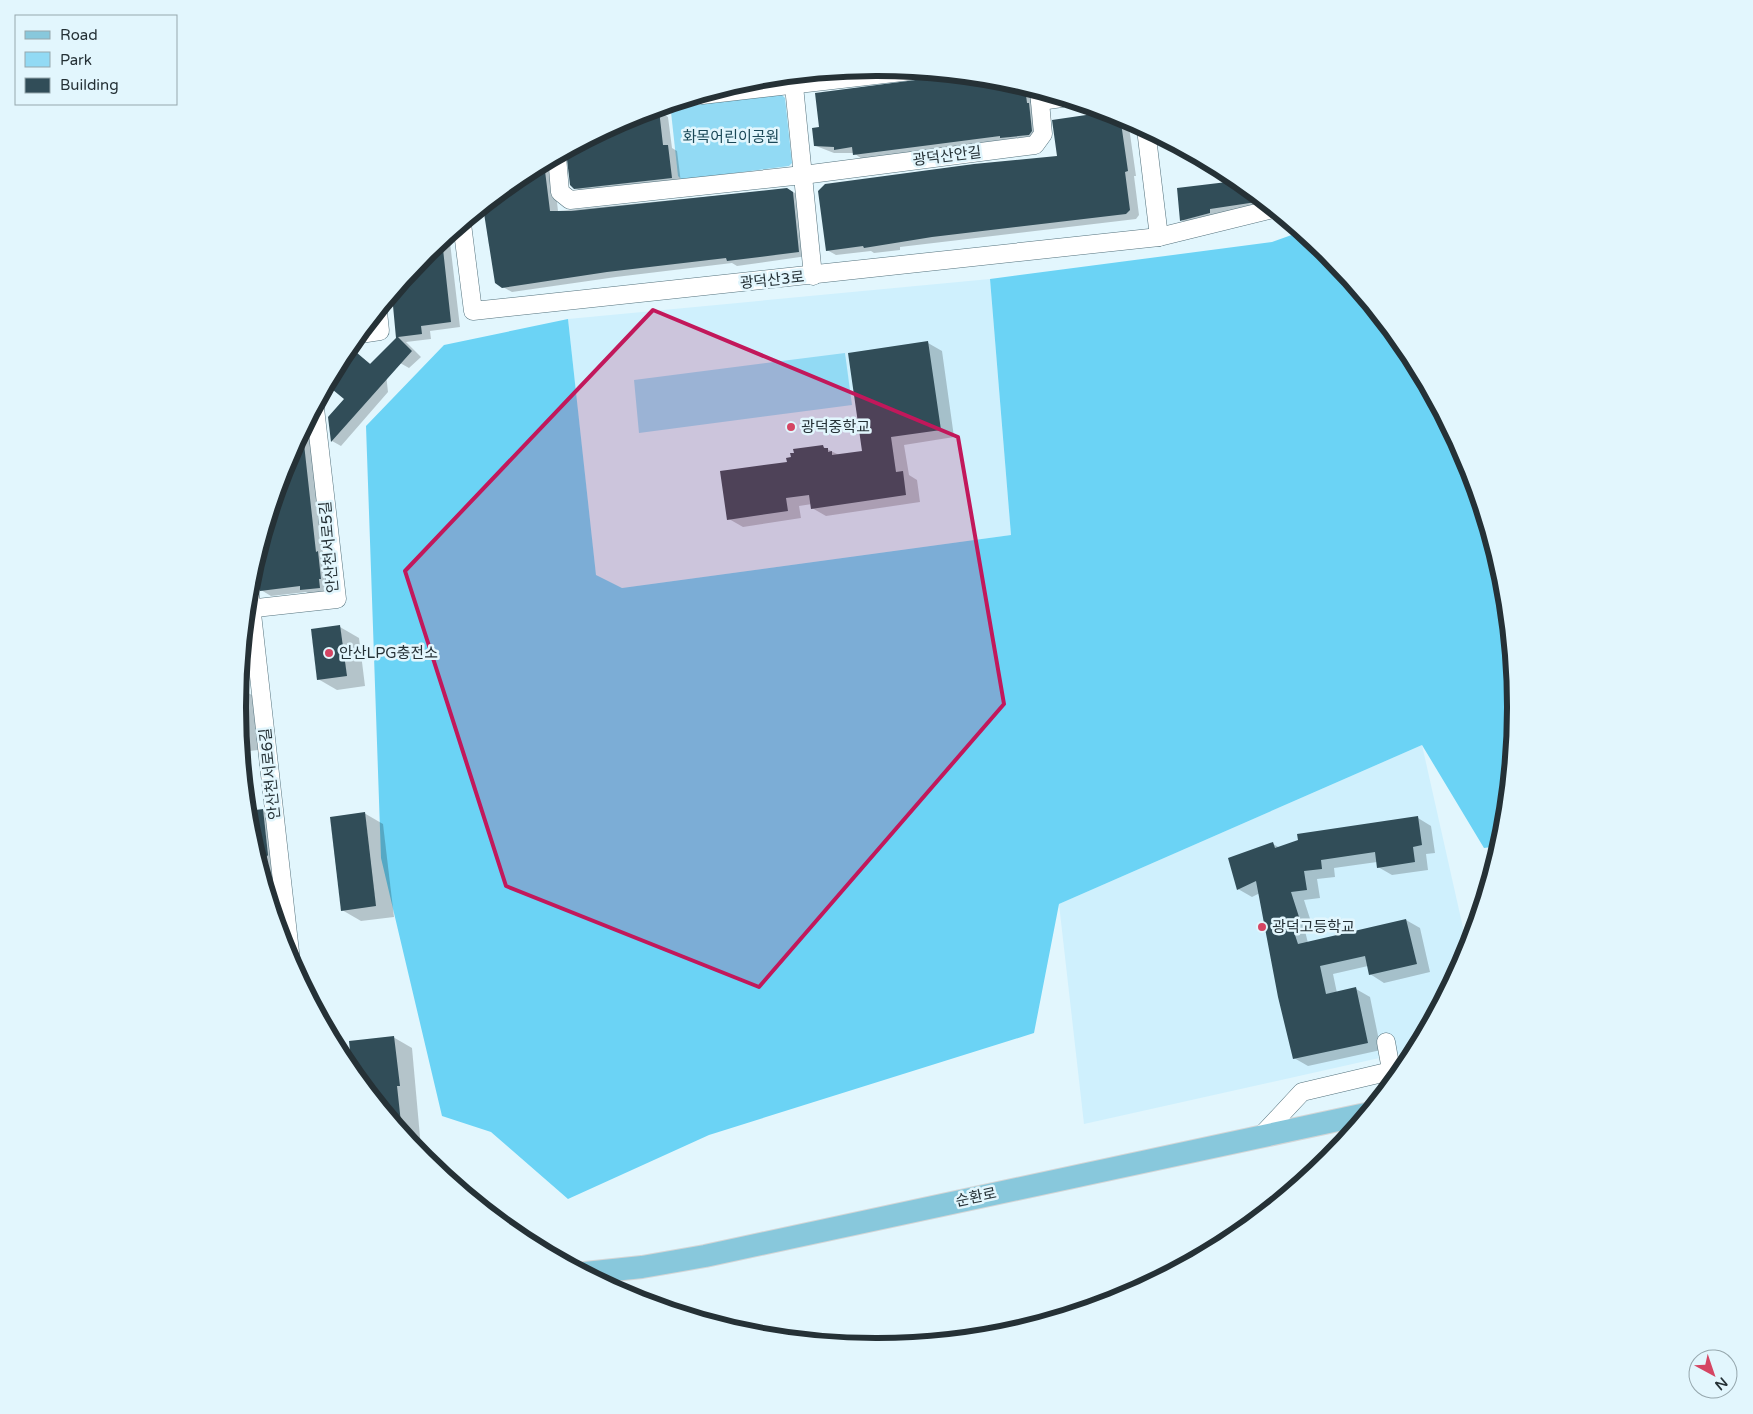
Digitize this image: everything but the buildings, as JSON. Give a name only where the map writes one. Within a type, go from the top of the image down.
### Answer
[{"type":"main road","name":"순환로","points":[[596,1272],[642,1267],[705,1256],[1357,1116]]},
{"type":"street","points":[[794,82],[813,276]]},
{"type":"street","name":"광덕산안길","points":[[557,164],[560,192],[570,200],[803,175],[1035,145],[1044,134],[1039,98]]},
{"type":"street","points":[[1147,137],[1159,237]]},
{"type":"street","name":"광덕산3로","points":[[463,231],[473,311],[813,276],[1159,237],[1265,211]]},
{"type":"street","points":[[369,333],[380,331],[379,320]]},
{"type":"street","name":"안산천서로5길","points":[[254,607],[337,599],[316,418]]},
{"type":"street","name":"안산천서로6길","points":[[251,625],[287,932]]},
{"type":"street","points":[[1386,1042],[1391,1071]]},
{"type":"street","points":[[1261,1136],[1302,1092],[1387,1077]]},
{"type":"highlighted area","points":[[653,310],[958,437],[1004,704],[759,987],[506,886],[405,571]]},
{"type":"shaded area","points":[[1293,234],[1323,261],[1377,323],[1423,392],[1442,428],[1474,504],[1495,584],[1506,666],[1506,748],[1502,789],[1491,847],[1484,848],[1422,745],[1059,904],[1034,1033],[709,1135],[568,1199],[491,1132],[442,1116],[381,858],[366,426],[444,345],[568,319],[596,575],[622,588],[1011,535],[990,279],[1272,242]]},
{"type":"shaded area","name":"광덕중학교","points":[[990,279],[1011,535],[622,588],[596,576],[568,319]]},
{"type":"shaded area","name":"광덕고등학교","points":[[1422,745],[1464,934],[1442,986],[1404,1052],[1084,1124],[1059,904]]},
{"type":"green space","name":"화목어린이공원","points":[[781,94],[785,98],[792,163],[789,166],[682,180],[678,176],[671,112],[685,107]]},
{"type":"green space","points":[[845,353],[852,405],[639,433],[634,380]]},
{"type":"place","name":"광덕중학교","points":[[791,427]]},
{"type":"place","name":"안산LPG충전소","points":[[329,653]]},
{"type":"place","name":"광덕고등학교","points":[[1262,927]]}]
